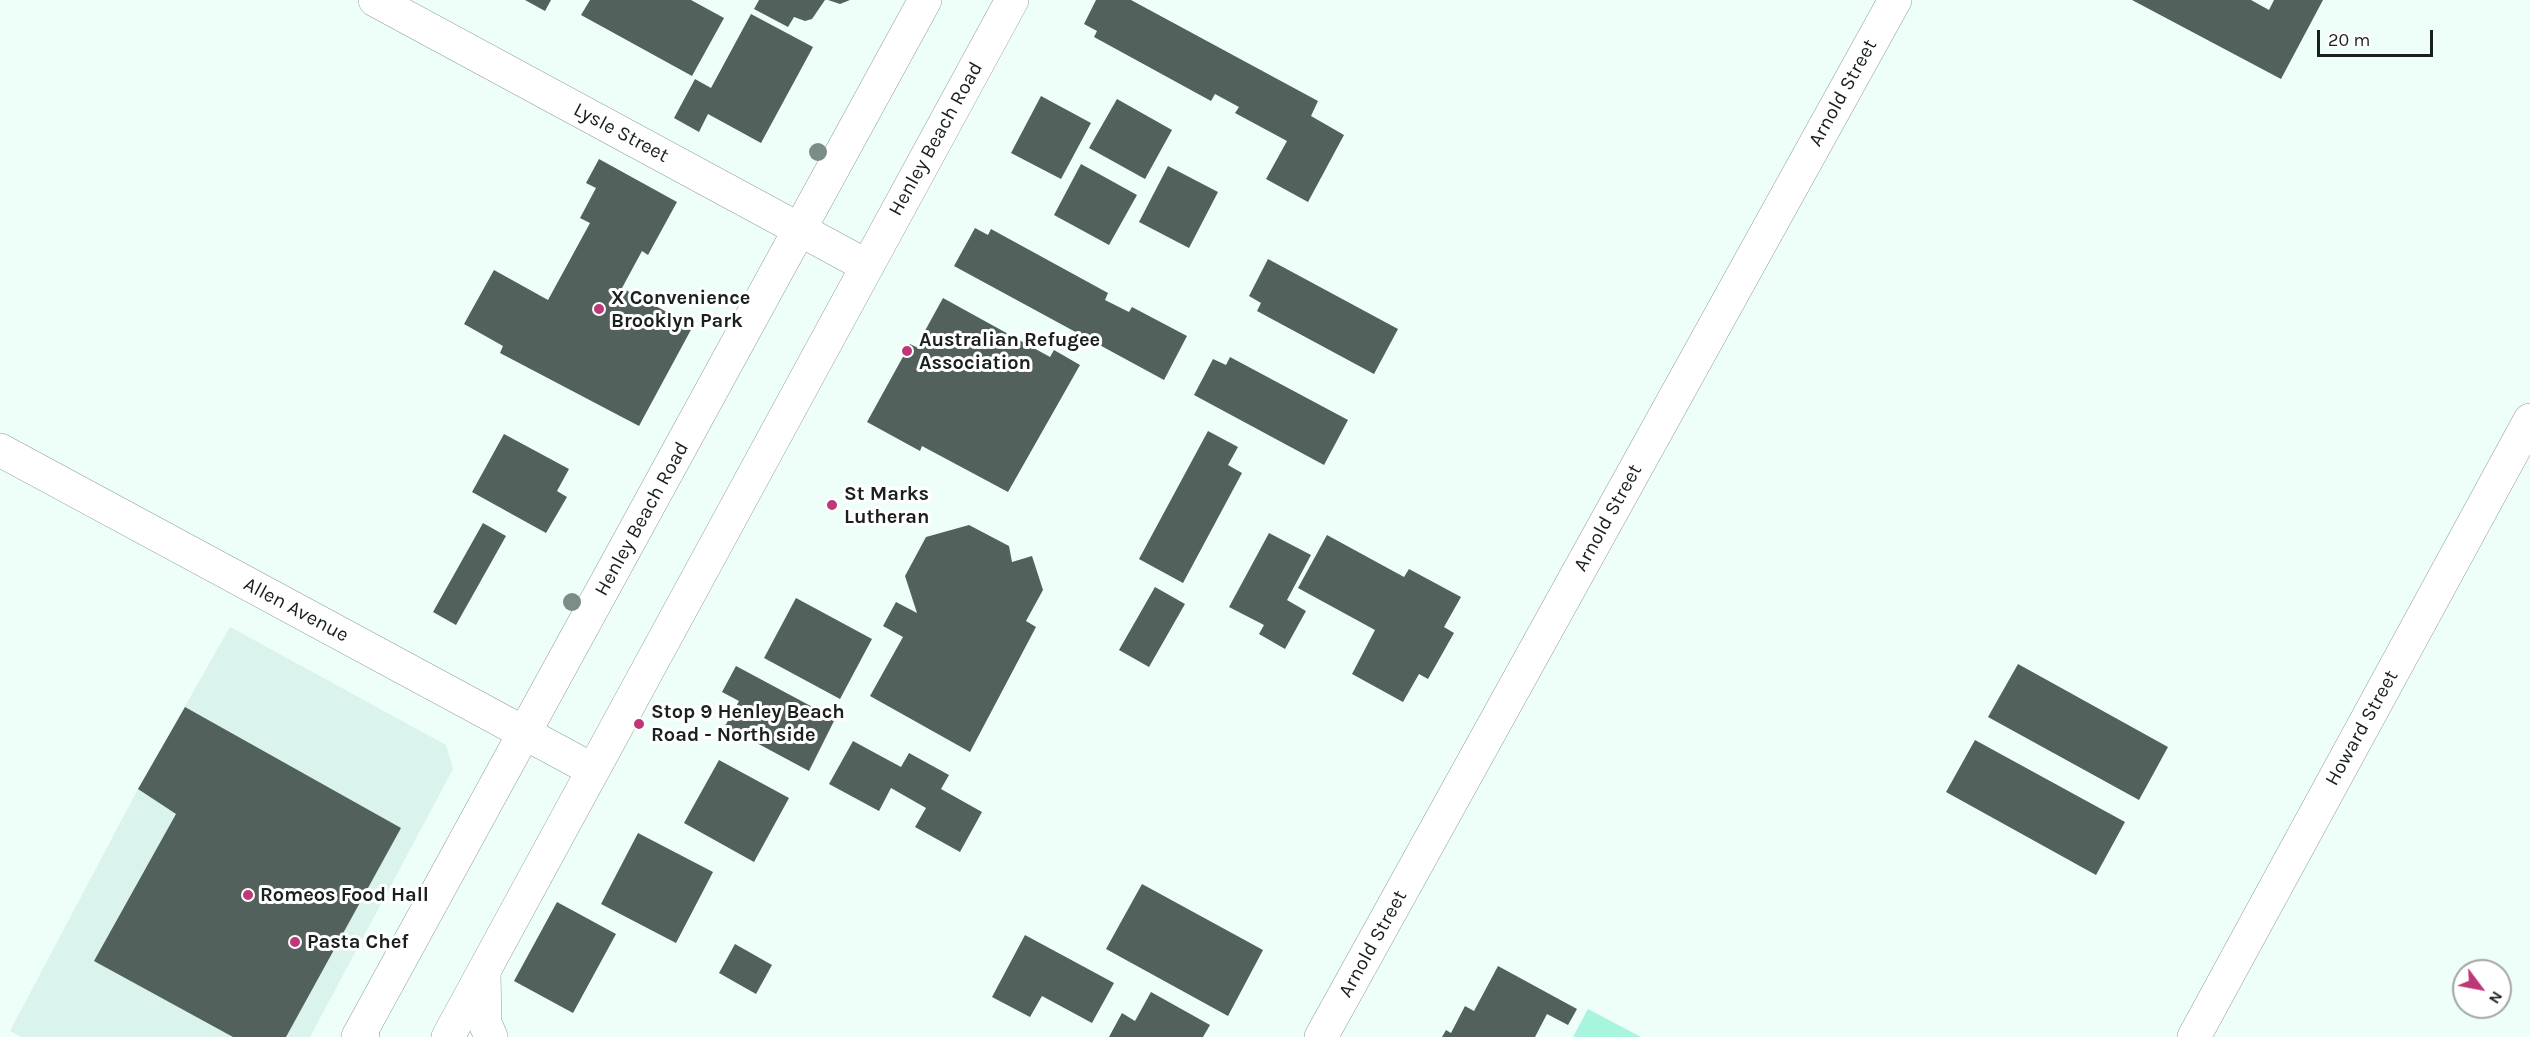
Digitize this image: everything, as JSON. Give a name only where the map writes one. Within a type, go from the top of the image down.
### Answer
[{"type":"street","name":"Lysle Street","points":[[375,0],[867,266]]},
{"type":"street","name":"Henley Beach Road","points":[[360,1036],[925,0]]},
{"type":"street","name":"Henley Beach Road","points":[[448,1037],[1012,0]]},
{"type":"street","name":"Arnold Street","points":[[1321,1037],[1895,0]]},
{"type":"street","name":"Howard Street","points":[[2194,1037],[2530,420]]},
{"type":"street","name":"Allen Avenue","points":[[0,450],[593,770]]},
{"type":"street","points":[[484,971],[485,1023],[491,1037]]},
{"type":"shaded area","points":[[230,627],[446,745],[453,769],[310,1037],[21,1037],[10,1031],[138,789]]},
{"type":"green space","points":[[1588,1009],[1641,1037],[1573,1037]]},
{"type":"building","points":[[525,0],[551,0],[545,11]]},
{"type":"building","points":[[590,0],[691,0],[724,18],[692,76],[581,15]]},
{"type":"building","points":[[759,0],[825,0],[812,19],[805,21],[794,17],[788,27],[754,9]]},
{"type":"building","points":[[828,0],[850,0],[840,4]]},
{"type":"building","points":[[1096,0],[1131,0],[1318,101],[1311,116],[1344,135],[1308,202],[1266,179],[1287,141],[1235,113],[1239,107],[1215,94],[1211,101],[1094,37],[1097,31],[1084,24]]},
{"type":"building","points":[[2132,0],[2251,0],[2269,10],[2274,0],[2323,0],[2281,79]]},
{"type":"building","points":[[751,14],[813,47],[761,143],[708,114],[699,132],[674,118],[695,79],[711,88]]},
{"type":"building","points":[[1041,96],[1091,123],[1061,179],[1011,153]]},
{"type":"building","points":[[1117,99],[1172,130],[1145,179],[1089,148]]},
{"type":"building","points":[[599,159],[677,202],[648,255],[642,251],[622,288],[693,326],[639,426],[500,353],[503,346],[464,324],[494,270],[548,300],[590,223],[580,218],[596,188],[586,183]]},
{"type":"building","points":[[1081,164],[1137,195],[1109,245],[1054,215]]},
{"type":"building","points":[[1168,166],[1218,192],[1189,248],[1139,222]]},
{"type":"building","points":[[975,228],[988,235],[991,229],[1108,293],[1105,300],[1129,312],[1132,307],[1187,336],[1164,380],[954,266]]},
{"type":"building","points":[[1268,259],[1398,329],[1374,374],[1257,311],[1261,303],[1249,296]]},
{"type":"building","points":[[943,298],[1050,357],[1054,350],[1080,365],[1008,492],[922,446],[920,451],[867,422],[910,344],[916,347]]},
{"type":"building","points":[[1230,357],[1348,420],[1324,465],[1194,395],[1213,359],[1226,365]]},
{"type":"building","points":[[1208,431],[1238,447],[1228,465],[1242,473],[1183,583],[1139,559]]},
{"type":"building","points":[[504,434],[569,469],[557,491],[567,497],[546,533],[472,492]]},
{"type":"building","points":[[483,523],[506,536],[456,625],[433,612]]},
{"type":"building","points":[[969,525],[1009,546],[1012,562],[1032,556],[1043,590],[1026,621],[1036,627],[970,752],[870,696],[903,637],[883,626],[896,602],[917,613],[905,576],[926,537]]},
{"type":"building","points":[[1269,533],[1311,555],[1287,600],[1306,611],[1285,649],[1259,634],[1264,625],[1229,607]]},
{"type":"building","points":[[1327,535],[1404,577],[1409,569],[1461,597],[1444,627],[1454,633],[1428,679],[1419,674],[1403,702],[1352,674],[1375,630],[1298,588]]},
{"type":"building","points":[[1155,587],[1185,604],[1149,667],[1119,650]]},
{"type":"building","points":[[796,598],[872,639],[840,699],[764,658]]},
{"type":"building","points":[[2018,664],[2168,747],[2139,800],[1988,717]]},
{"type":"building","points":[[736,666],[835,719],[809,771],[725,726],[739,701],[722,692]]},
{"type":"building","name":"Romeos Food Hall","points":[[185,707],[401,828],[286,1037],[233,1037],[94,961],[176,814],[138,789]]},
{"type":"building","points":[[1975,740],[2125,822],[2096,875],[1946,792]]},
{"type":"building","points":[[853,741],[901,767],[909,753],[949,775],[941,789],[982,812],[960,852],[915,827],[926,808],[891,788],[879,811],[829,784]]},
{"type":"building","points":[[719,760],[789,798],[754,862],[684,823]]},
{"type":"building","points":[[638,833],[713,872],[676,943],[601,904]]},
{"type":"building","points":[[1142,884],[1263,950],[1228,1016],[1106,949]]},
{"type":"building","points":[[557,902],[616,934],[573,1013],[514,981]]},
{"type":"building","points":[[1025,935],[1114,983],[1092,1023],[1042,996],[1030,1017],[992,997]]},
{"type":"building","points":[[735,944],[772,965],[756,994],[719,973]]},
{"type":"building","points":[[1498,966],[1577,1009],[1568,1025],[1547,1014],[1535,1037],[1442,1037],[1446,1030],[1451,1033],[1465,1006],[1474,1011]]},
{"type":"building","points":[[1151,992],[1210,1025],[1203,1037],[1109,1037],[1122,1013],[1135,1021]]},
{"type":"place","name":"X Convenience Brooklyn Park","points":[[599,309]]},
{"type":"place","name":"Australian Refugee Association","points":[[907,351]]},
{"type":"place","name":"St Marks Lutheran","points":[[832,505]]},
{"type":"place","name":"Stop 9 Henley Beach Road - North side","points":[[639,724]]},
{"type":"place","name":"Romeos Food Hall","points":[[248,895]]},
{"type":"place","name":"Pasta Chef","points":[[295,942]]}]
